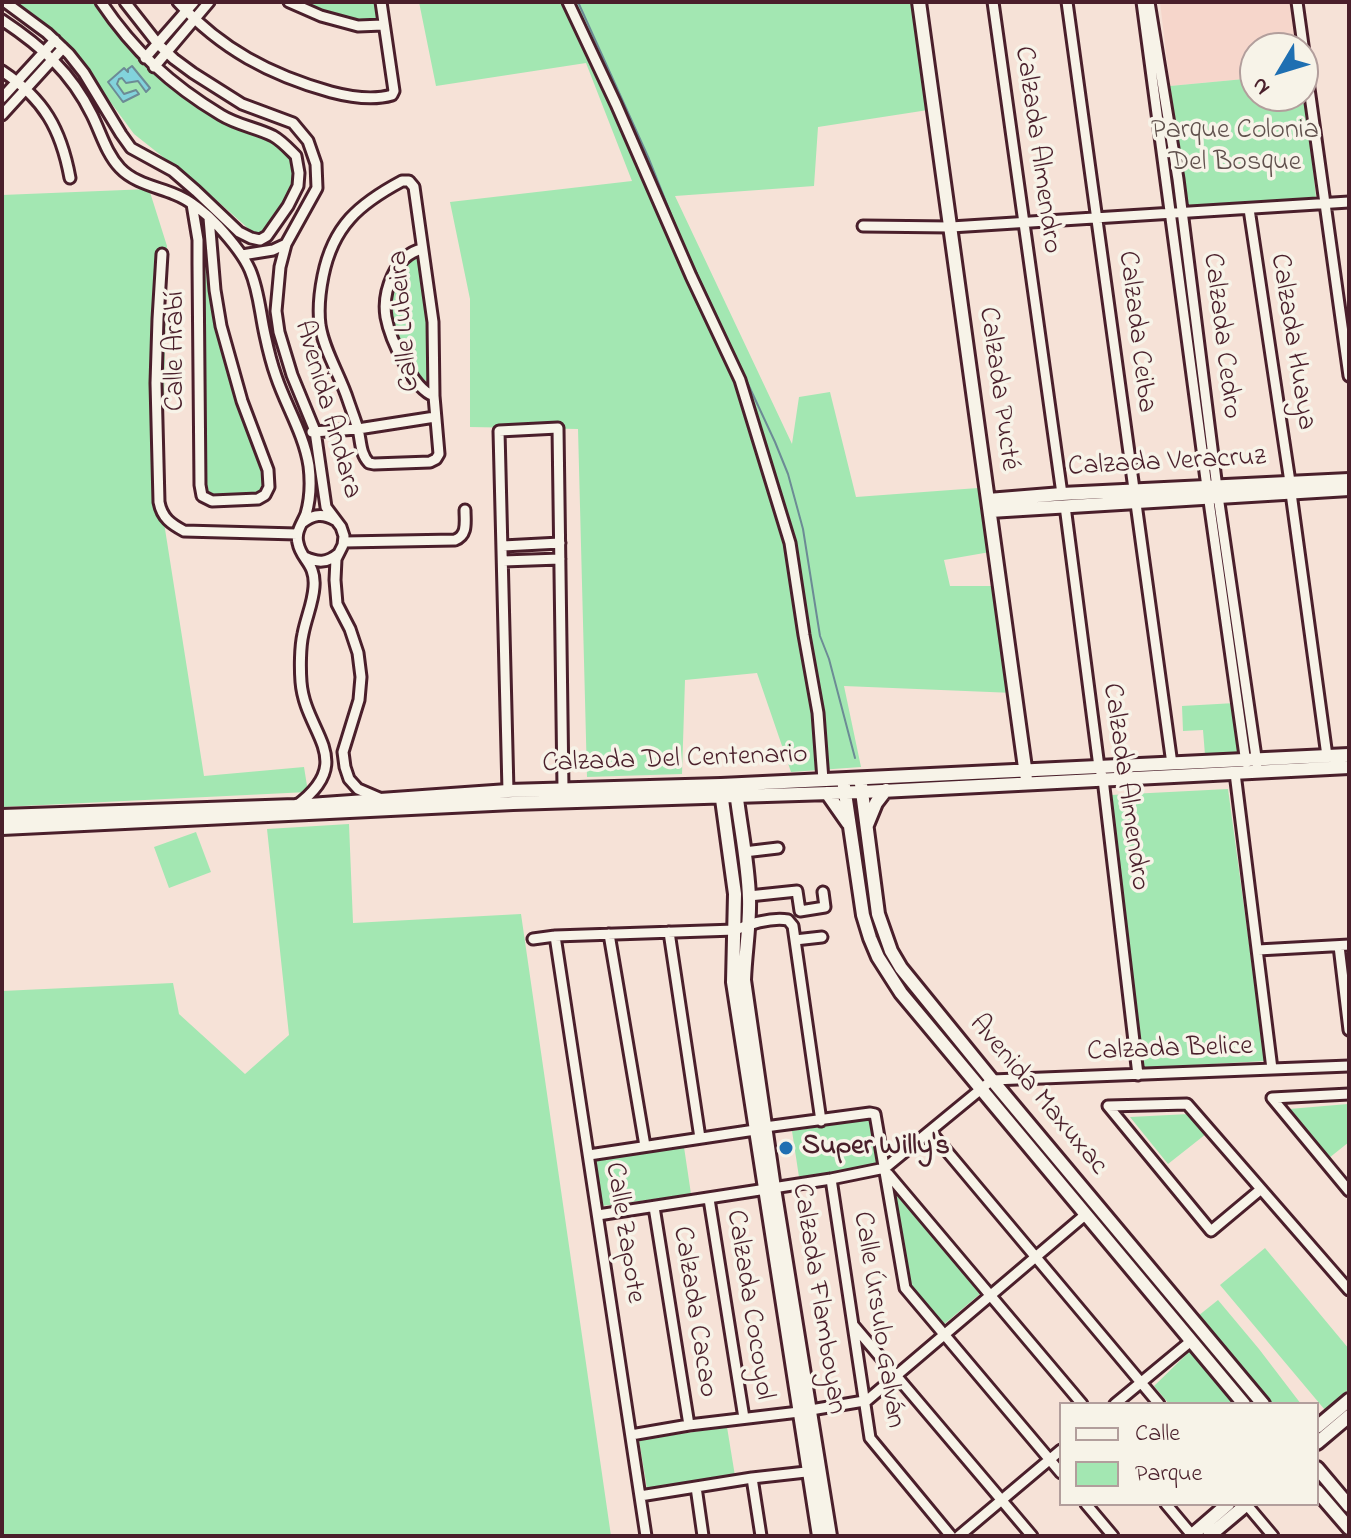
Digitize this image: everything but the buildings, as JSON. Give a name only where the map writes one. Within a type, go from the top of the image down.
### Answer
[{"type":"main road","name":"Calzada Pucté","points":[[919,2],[1026,776]]},
{"type":"main road","name":"Calzada Veracruz","points":[[1290,488],[1349,480]]},
{"type":"main road","name":"Calzada Veracruz","points":[[989,505],[1290,488],[1349,489]]},
{"type":"main road","name":"Calzada Del Centenario","points":[[2,816],[513,803],[1248,767],[1349,755]]},
{"type":"main road","name":"Calzada Del Centenario","points":[[1101,773],[1172,764],[1349,767]]},
{"type":"main road","name":"Calzada Del Centenario","points":[[861,785],[886,790],[1026,776]]},
{"type":"main road","name":"Avenida Maxuxac","points":[[861,785],[878,914],[901,968],[1261,1402]]},
{"type":"main road","points":[[825,786],[852,829]]},
{"type":"main road","name":"Avenida Maxuxac","points":[[844,786],[863,915],[884,967],[901,993],[1242,1402]]},
{"type":"main road","name":"Calzada Del Centenario","points":[[2,828],[563,788],[721,791]]},
{"type":"main road","name":"Calzada Flamboyan","points":[[736,790],[749,896],[744,980],[760,1129]]},
{"type":"main road","points":[[866,828],[876,803],[886,790]]},
{"type":"main road","name":"Calzada Flamboyan","points":[[721,791],[735,894],[733,982],[805,1411],[819,1536]]},
{"type":"main road","points":[[860,889],[875,887]]},
{"type":"main road","points":[[1319,1425],[1349,1400]]},
{"type":"main road","points":[[1319,1441],[1349,1416]]},
{"type":"main road","points":[[1319,1470],[1349,1506]]},
{"type":"main road","name":"Calzada Flamboyan","points":[[814,1471],[830,1536]]},
{"type":"main road","points":[[1319,1493],[1349,1528]]},
{"type":"main road","points":[[1191,1535],[1226,1506]]},
{"type":"main road","points":[[1209,1536],[1244,1506]]},
{"type":"street","points":[[5,2],[59,44],[84,73],[131,148],[173,171],[239,232],[260,240],[267,236],[298,186],[296,156],[271,135],[224,117],[175,85],[145,58],[101,2]]},
{"type":"street","name":"Avenida Andara","points":[[125,2],[158,44],[205,81],[242,104],[293,123],[308,141],[316,164],[317,188],[286,244],[280,267],[276,311],[292,375],[315,431],[326,507],[341,527],[344,542],[336,559],[337,604],[358,653],[361,677],[359,700],[343,752],[345,767],[349,779],[358,789],[382,799]]},
{"type":"street","points":[[178,2],[216,38],[270,71],[352,97],[388,97],[394,91],[381,2]]},
{"type":"street","points":[[154,67],[167,52],[194,2]]},
{"type":"street","points":[[145,58],[190,14],[209,2]]},
{"type":"street","points":[[289,2],[321,16],[358,26],[383,25]]},
{"type":"street","points":[[568,2],[740,380],[790,543],[818,713],[825,786]]},
{"type":"street","name":"Calzada Almendro","points":[[993,2],[1101,773],[1138,1075]]},
{"type":"street","name":"Calzada Ceiba","points":[[1067,2],[1172,764]]},
{"type":"street","name":"Calzada Cedro","points":[[1142,2],[1213,492]]},
{"type":"street","name":"Calzada Cedro","points":[[1149,2],[1183,213],[1213,492],[1248,767],[1258,950],[1272,1069]]},
{"type":"street","points":[[1297,2],[1349,376]]},
{"type":"street","name":"Avenida Andara","points":[[2,20],[45,51],[79,90],[111,157],[122,171],[141,182],[178,195],[209,218],[242,255],[257,290],[274,368],[300,433],[309,467],[307,511],[297,534]]},
{"type":"street","points":[[2,98],[45,51],[59,44]]},
{"type":"street","points":[[2,115],[53,59],[59,44]]},
{"type":"street","points":[[2,71],[27,89],[42,106],[55,128],[70,178]]},
{"type":"street","name":"Calle Lubeira","points":[[402,181],[409,181],[414,187],[422,249],[433,322],[439,454],[430,462],[369,463],[364,458],[358,429],[337,369],[325,346],[320,323],[320,291],[326,261],[334,238],[363,206],[375,195],[402,181]]},
{"type":"street","points":[[192,205],[196,191]]},
{"type":"street","points":[[863,226],[951,227],[1349,202]]},
{"type":"street","name":"Calle Arabí","points":[[192,205],[198,240],[202,496],[212,501],[258,499],[265,495],[269,487],[268,470],[242,401],[221,326],[209,218]]},
{"type":"street","name":"Calzada Huaya","points":[[1249,209],[1327,756]]},
{"type":"street","points":[[242,255],[273,250],[286,244]]},
{"type":"street","points":[[422,249],[404,259],[395,270],[386,298],[386,317],[411,376],[425,393],[434,396]]},
{"type":"street","points":[[162,254],[157,367],[161,511],[169,523],[184,531],[297,534],[299,549],[314,574],[314,590],[302,636],[301,683],[325,752],[324,773],[310,795],[295,806]]},
{"type":"street","points":[[300,433],[358,429],[435,417]]},
{"type":"street","points":[[508,791],[499,431],[558,428],[563,788]]},
{"type":"street","points":[[344,542],[455,540],[465,533],[465,510]]},
{"type":"street","points":[[302,523],[318,515],[335,520]]},
{"type":"street","points":[[503,546],[560,543]]},
{"type":"street","points":[[305,557],[323,562],[339,553]]},
{"type":"street","points":[[503,561],[560,559]]},
{"type":"street","points":[[744,852],[778,848]]},
{"type":"street","points":[[749,896],[797,891],[800,911],[825,907],[823,892]]},
{"type":"street","points":[[533,939],[735,930],[749,924],[781,918],[788,920],[793,926],[821,1121]]},
{"type":"street","points":[[669,932],[700,1138]]},
{"type":"street","points":[[609,934],[645,1146]]},
{"type":"street","name":"Calle Zapote","points":[[555,936],[646,1536]]},
{"type":"street","points":[[795,940],[822,937]]},
{"type":"street","points":[[1258,950],[1344,946],[1349,1030]]},
{"type":"street","name":"Calzada Belice","points":[[992,1080],[1349,1066]]},
{"type":"street","points":[[598,1215],[885,1170],[992,1080]]},
{"type":"street","points":[[1349,1094],[1272,1098],[1349,1191]]},
{"type":"street","points":[[1260,1190],[1211,1231],[1108,1106],[1187,1104],[1349,1290]]},
{"type":"street","points":[[589,1155],[875,1114],[905,1288],[1059,1470]]},
{"type":"street","points":[[930,1131],[1157,1402]]},
{"type":"street","points":[[885,1170],[1080,1402]]},
{"type":"street","name":"Calle Úrsulo Galván","points":[[831,1179],[870,1438],[951,1536]]},
{"type":"street","name":"Calzada Cocoyol","points":[[709,1199],[744,1418]]},
{"type":"street","name":"Calzada Cacao","points":[[654,1207],[689,1425]]},
{"type":"street","points":[[631,1435],[864,1402],[1085,1215]]},
{"type":"street","points":[[854,1326],[1032,1536]]},
{"type":"street","points":[[1117,1402],[1191,1341]]},
{"type":"street","points":[[959,1536],[1059,1452]]},
{"type":"street","points":[[640,1496],[814,1471]]},
{"type":"street","points":[[752,1478],[761,1536]]},
{"type":"street","points":[[696,1487],[703,1536]]},
{"type":"street","points":[[1088,1506],[1113,1536]]},
{"type":"street","points":[[1168,1506],[1191,1535]]},
{"type":"street","points":[[1248,1506],[1273,1536]]},
{"type":"shaded area","points":[[1160,2],[1295,2],[1299,32],[1239,32],[1239,80],[1170,86]]},
{"type":"green space","points":[[14,2],[97,2],[129,47],[163,81],[214,115],[264,138],[287,153],[294,169],[290,190],[265,229],[259,234],[251,231],[134,134],[72,50]]},
{"type":"green space","points":[[301,2],[377,2],[378,16],[375,20],[346,17]]},
{"type":"green space","points":[[419,2],[914,2],[928,110],[818,127],[814,186],[675,196],[792,444],[799,397],[830,392],[856,497],[978,488],[990,552],[944,560],[950,586],[995,586],[1014,693],[844,686],[861,767],[791,772],[757,673],[685,680],[682,774],[587,777],[578,429],[470,427],[470,299],[450,202],[632,181],[586,63],[436,86]]},
{"type":"green space","name":"Parque Colonia Del Bosque","points":[[1239,80],[1239,112],[1307,112],[1316,197],[1187,207],[1170,86]]},
{"type":"green space","points":[[149,189],[167,246],[162,510],[204,776],[304,767],[308,792],[2,807],[2,195]]},
{"type":"green space","points":[[199,218],[202,218],[220,338],[236,402],[266,479],[263,491],[254,495],[212,499],[205,493]]},
{"type":"green space","points":[[415,254],[420,256],[429,321],[427,381],[419,379],[410,363],[391,316],[393,285]]},
{"type":"green space","points":[[1235,703],[1238,753],[1205,755],[1203,730],[1183,731],[1182,706]]},
{"type":"green space","points":[[1228,789],[1265,1061],[1143,1068],[1111,795]]},
{"type":"green space","points":[[349,824],[353,923],[521,914],[611,1536],[2,1536],[2,991],[173,983],[179,1014],[245,1074],[289,1035],[267,829]]},
{"type":"green space","points":[[196,832],[211,872],[169,888],[154,847]]},
{"type":"green space","points":[[1348,1104],[1349,1142],[1329,1158],[1289,1109]]},
{"type":"green space","points":[[1189,1114],[1206,1134],[1168,1164],[1130,1117]]},
{"type":"green space","points":[[871,1119],[878,1165],[799,1177],[792,1131]]},
{"type":"green space","points":[[684,1147],[691,1194],[602,1206],[595,1159]]},
{"type":"green space","points":[[894,1192],[980,1294],[942,1326],[909,1288]]},
{"type":"green space","points":[[1265,1248],[1349,1349],[1349,1389],[1325,1410],[1220,1285]]},
{"type":"green space","points":[[1218,1300],[1299,1402],[1269,1402],[1198,1316]]},
{"type":"green space","points":[[1191,1350],[1235,1402],[1167,1402],[1154,1386]]},
{"type":"green space","points":[[727,1427],[735,1476],[647,1489],[639,1440]]},
{"type":"water","points":[[132,66],[150,88],[146,92],[138,81],[126,83],[119,79],[117,84],[124,94],[136,90],[139,94],[123,102],[108,82],[124,68],[128,72]]},
{"type":"waterway","points":[[578,2],[649,159],[682,242],[788,474],[803,529],[820,636],[855,758]]},
{"type":"place","name":"Super Willy's","points":[[786,1148]]}]
